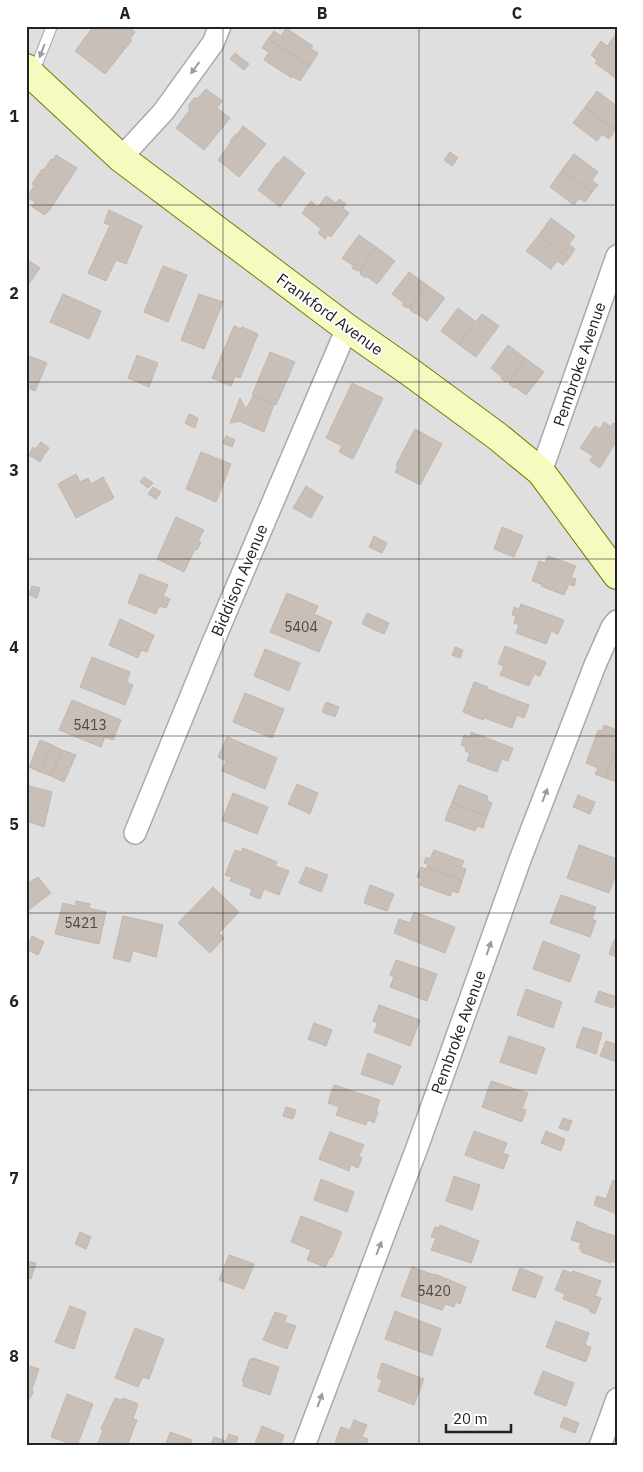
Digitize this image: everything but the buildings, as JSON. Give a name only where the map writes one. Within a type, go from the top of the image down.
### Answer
[{"type":"street","points":[[121,158],[164,111],[213,43],[220,26]]},
{"type":"street","name":"Frankford Avenue","points":[[28,79],[121,158],[346,328],[497,436],[541,472],[617,575]]},
{"type":"street","name":"Pembroke Avenue","points":[[541,472],[616,264]]},
{"type":"street","name":"Biddison Avenue","points":[[135,833],[211,647],[346,328]]},
{"type":"street","name":"Pembroke Avenue","points":[[304,1446],[418,1144],[520,857],[595,665],[612,627],[617,621]]},
{"type":"street","points":[[600,1446],[617,1399]]},
{"type":"lane","points":[[28,79],[52,26]]},
{"type":"shaded area","points":[[26,26],[617,26],[617,1446],[26,1446]]}]
